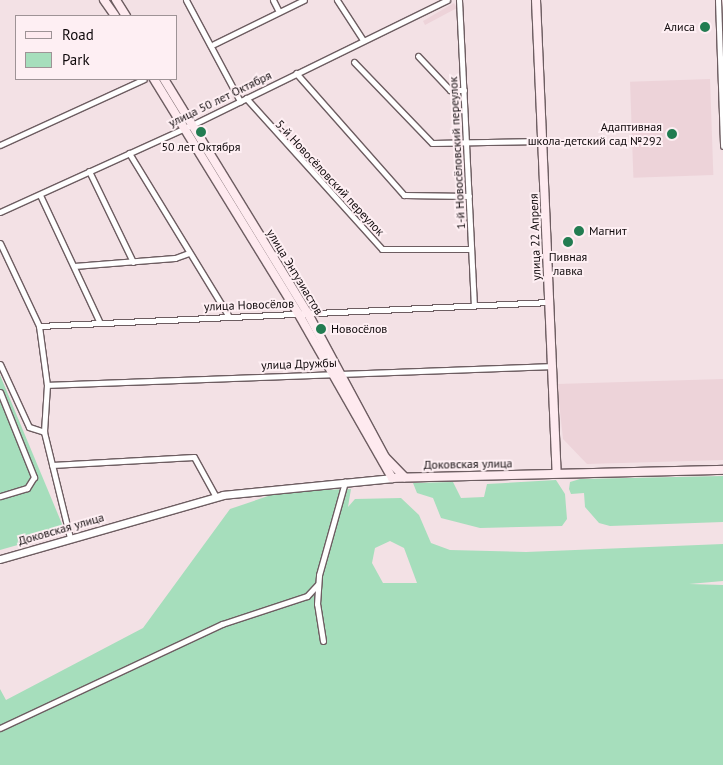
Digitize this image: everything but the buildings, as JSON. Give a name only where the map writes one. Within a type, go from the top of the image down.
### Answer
[{"type":"main road","points":[[104,0],[114,15]]},
{"type":"main road","points":[[116,0],[125,15]]},
{"type":"main road","name":"улица 22 Апреля","points":[[536,0],[557,473]]},
{"type":"main road","name":"улица Энтузиастов","points":[[155,80],[188,126],[307,312],[336,373],[392,478]]},
{"type":"main road","name":"улица Энтузиастов","points":[[165,80],[188,126],[298,313],[386,457],[404,477]]},
{"type":"main road","name":"Доковская улица","points":[[392,478],[723,470]]},
{"type":"street","points":[[186,0],[214,44],[240,101]]},
{"type":"street","points":[[273,0],[279,12]]},
{"type":"street","points":[[214,44],[304,0]]},
{"type":"street","points":[[337,0],[363,40]]},
{"type":"street","name":"улица 50 лет Октября","points":[[0,212],[188,126],[447,0]]},
{"type":"street","name":"1-й Новосёловский переулок","points":[[459,0],[474,305]]},
{"type":"street","points":[[718,0],[723,146]]},
{"type":"street","points":[[418,56],[450,90],[464,90]]},
{"type":"street","points":[[354,62],[423,139],[466,144],[542,141]]},
{"type":"street","points":[[296,73],[404,195],[469,196]]},
{"type":"street","points":[[0,146],[142,80]]},
{"type":"street","name":"5-й Новосёловский переулок","points":[[246,98],[382,249],[471,248]]},
{"type":"street","points":[[129,153],[228,316]]},
{"type":"street","points":[[89,172],[133,262]]},
{"type":"street","points":[[40,195],[99,321]]},
{"type":"street","points":[[0,243],[39,326],[46,385],[44,432],[70,538]]},
{"type":"street","points":[[74,266],[133,262],[189,253]]},
{"type":"street","name":"улица Новосёлов","points":[[39,326],[99,321],[549,302]]},
{"type":"street","points":[[0,364],[29,427],[44,432]]},
{"type":"street","name":"улица Дружбы","points":[[46,385],[552,366]]},
{"type":"street","points":[[0,392],[34,477],[27,488],[0,496]]},
{"type":"street","points":[[52,465],[194,457],[216,497]]},
{"type":"street","name":"Доковская улица","points":[[0,559],[216,497],[345,481],[392,478]]},
{"type":"street","points":[[323,641],[318,617],[318,584],[323,550],[345,481]]},
{"type":"street","points":[[0,728],[222,624],[308,596],[318,584]]},
{"type":"shaded area","points":[[454,3],[457,8],[425,25],[423,21]]},
{"type":"shaded area","name":"Адаптивная школа-детский сад №292","points":[[710,79],[713,175],[633,178],[630,82]]},
{"type":"shaded area","points":[[723,379],[723,460],[587,464],[563,439],[557,384]]},
{"type":"green space","points":[[0,375],[62,524],[60,533],[0,550]]},
{"type":"green space","points":[[723,476],[723,522],[610,526],[599,523],[585,507],[584,493],[571,494],[569,489],[570,482],[580,479]]},
{"type":"green space","points":[[556,480],[565,494],[567,519],[562,526],[480,528],[441,518],[433,498],[417,493],[413,483],[453,482],[461,498],[484,497],[487,484]]},
{"type":"green space","points":[[351,489],[348,507],[355,499],[401,498],[419,515],[431,543],[450,550],[526,552],[723,544],[723,581],[689,584],[723,585],[723,765],[0,765],[0,689],[6,700],[143,628],[230,509],[283,491]],"holes":[[[390,541],[404,548],[417,583],[383,583],[372,563],[375,548]]]},
{"type":"place","name":"Алиса","points":[[705,27]]},
{"type":"place","name":"50 лет Октября","points":[[201,132]]},
{"type":"place","name":"Адаптивная школа-детский сад №292","points":[[672,134]]},
{"type":"place","name":"Магнит","points":[[579,231]]},
{"type":"place","name":"Пивная лавка","points":[[568,242]]},
{"type":"place","name":"Новосёлов","points":[[321,329]]}]
